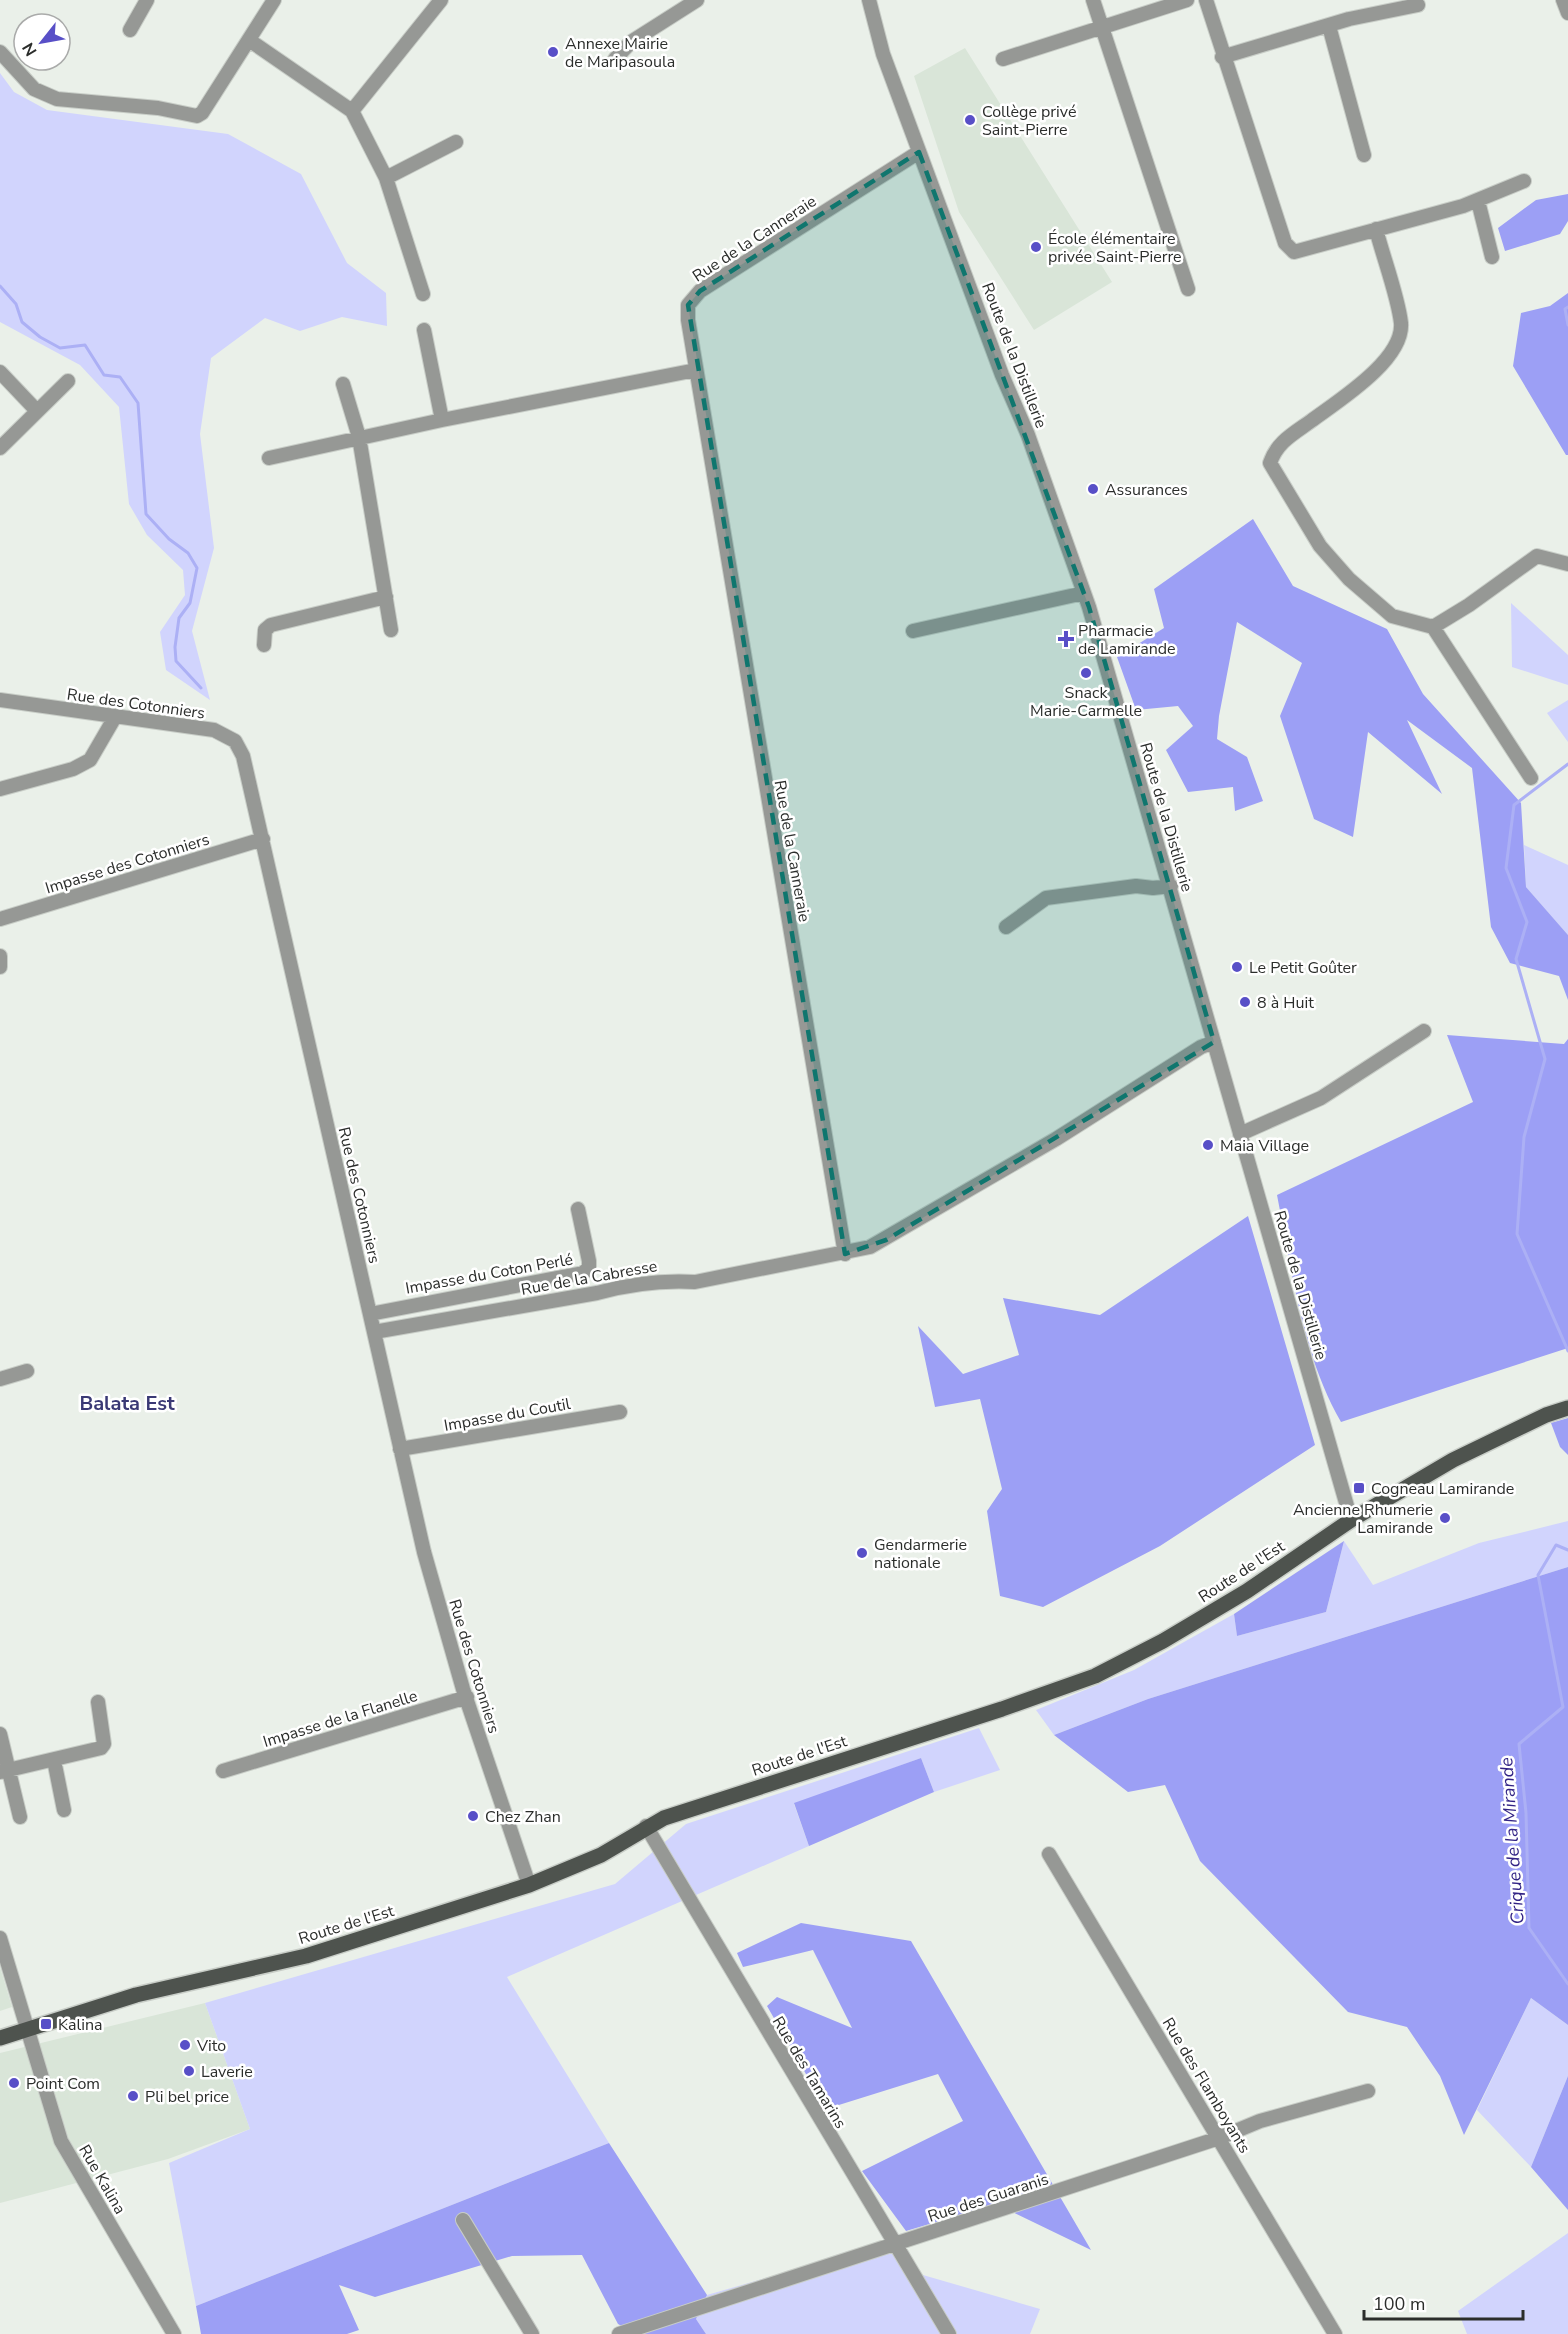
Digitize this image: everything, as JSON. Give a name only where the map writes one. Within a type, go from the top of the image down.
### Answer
[{"type":"main road","name":"Route de l'Est","points":[[0,2038],[136,1995],[306,1956],[529,1885],[601,1855],[646,1826],[675,1814],[1002,1709],[1095,1676],[1163,1641],[1237,1596],[1351,1520],[1453,1460],[1546,1415],[1568,1408]]},
{"type":"street","points":[[130,30],[147,0]]},
{"type":"street","points":[[0,52],[34,88],[57,99],[158,108],[197,116],[274,0]]},
{"type":"street","points":[[352,111],[441,0]]},
{"type":"street","points":[[615,59],[631,42],[698,0]]},
{"type":"street","name":"Route de la Distillerie","points":[[869,0],[883,54],[1002,375],[1028,435],[1084,593],[1171,886],[1351,1520]]},
{"type":"street","points":[[1093,0],[1188,289]]},
{"type":"street","points":[[1004,59],[1187,0]]},
{"type":"street","points":[[1206,0],[1222,57],[1285,243],[1294,252],[1427,217],[1478,201],[1524,181]]},
{"type":"street","points":[[1563,0],[1568,13]]},
{"type":"street","points":[[1222,57],[1377,12],[1418,4]]},
{"type":"street","points":[[1329,26],[1365,155]]},
{"type":"street","points":[[249,40],[352,111],[386,178],[423,294]]},
{"type":"street","points":[[386,178],[456,142]]},
{"type":"street","name":"Rue de la Canneraie","points":[[845,1254],[696,370],[688,320],[688,305],[700,291],[919,152]]},
{"type":"street","points":[[1478,201],[1492,257]]},
{"type":"street","points":[[1376,229],[1401,324],[1398,344],[1386,362],[1276,447],[1270,463],[1320,546],[1349,579],[1392,616],[1433,627],[1531,778]]},
{"type":"street","points":[[424,330],[442,420]]},
{"type":"street","points":[[269,458],[359,437],[696,370]]},
{"type":"street","points":[[0,372],[37,411]]},
{"type":"street","points":[[0,448],[68,381]]},
{"type":"street","points":[[343,384],[359,437],[391,630]]},
{"type":"street","points":[[1433,627],[1469,605],[1538,556],[1568,564]]},
{"type":"street","points":[[914,631],[1084,593]]},
{"type":"street","points":[[264,645],[265,630],[271,625],[386,597]]},
{"type":"street","name":"Rue des Cotonniers","points":[[0,700],[214,730],[235,741],[243,756],[424,1552],[466,1697],[529,1885]]},
{"type":"street","points":[[0,789],[74,769],[90,760],[115,717]]},
{"type":"street","name":"Impasse des Cotonniers","points":[[0,919],[263,839]]},
{"type":"street","points":[[1006,927],[1046,898],[1136,886],[1153,888],[1171,886]]},
{"type":"street","points":[[0,956],[0,967]]},
{"type":"street","points":[[1240,1134],[1321,1098],[1424,1031]]},
{"type":"street","points":[[845,1254],[886,1240],[1065,1133],[1201,1047],[1214,1042]]},
{"type":"street","name":"Impasse du Coton Perlé","points":[[370,1314],[583,1273],[589,1268],[589,1261],[578,1209]]},
{"type":"street","name":"Rue de la Cabresse","points":[[374,1332],[597,1293],[630,1284],[695,1282],[845,1254]]},
{"type":"street","points":[[0,1379],[27,1371]]},
{"type":"street","name":"Impasse du Coutil","points":[[399,1449],[620,1412]]},
{"type":"street","name":"Impasse de la Flanelle","points":[[223,1771],[466,1697]]},
{"type":"street","points":[[5,1771],[101,1749],[104,1744],[98,1702]]},
{"type":"street","points":[[0,1734],[5,1771],[20,1817]]},
{"type":"street","points":[[54,1760],[64,1810]]},
{"type":"street","name":"Rue des Tamarins","points":[[646,1826],[949,2334]]},
{"type":"street","name":"Rue des Flamboyants","points":[[1049,1854],[1335,2334]]},
{"type":"street","name":"Rue Kalina","points":[[0,1938],[61,2141],[174,2334]]},
{"type":"street","name":"Rue des Guaranis","points":[[619,2334],[1219,2138],[1260,2121],[1368,2091]]},
{"type":"street","points":[[463,2220],[532,2334]]},
{"type":"highlighted area","points":[[919,152],[1089,607],[1214,1042],[886,1240],[845,1254],[688,305],[700,291]]},
{"type":"shaded area","points":[[965,48],[1112,282],[1034,330],[959,212],[914,76]]},
{"type":"shaded area","points":[[0,73],[14,92],[47,110],[228,134],[301,174],[347,263],[386,293],[387,326],[342,317],[300,331],[265,318],[211,358],[200,434],[214,548],[192,631],[210,700],[166,670],[160,632],[185,595],[183,570],[147,535],[129,504],[119,407],[80,365],[0,322]]},
{"type":"shaded area","points":[[1568,194],[1568,221],[1560,234],[1505,251],[1498,228],[1536,200]]},
{"type":"shaded area","points":[[1568,293],[1568,455],[1566,455],[1513,366],[1521,313],[1550,306]]},
{"type":"shaded area","points":[[1253,519],[1293,586],[1387,629],[1423,694],[1521,803],[1526,887],[1568,935],[1568,1000],[1559,976],[1510,963],[1491,927],[1472,768],[1407,720],[1442,794],[1368,732],[1353,837],[1314,819],[1280,716],[1302,663],[1237,622],[1219,716],[1217,739],[1247,757],[1263,801],[1235,811],[1233,787],[1188,792],[1166,750],[1193,726],[1178,706],[1136,710],[1117,657],[1164,628],[1154,589]]},
{"type":"shaded area","points":[[1511,603],[1568,655],[1568,685],[1512,667]]},
{"type":"shaded area","points":[[1568,700],[1568,742],[1547,713]]},
{"type":"shaded area","points":[[1524,845],[1568,865],[1568,935],[1526,887]]},
{"type":"shaded area","points":[[1447,1035],[1564,1044],[1568,1039],[1568,1348],[1341,1422],[1317,1369],[1300,1312],[1277,1195],[1473,1102]]},
{"type":"shaded area","points":[[1248,1216],[1315,1445],[1160,1546],[1043,1607],[1000,1596],[987,1511],[1002,1489],[980,1399],[935,1407],[918,1326],[963,1374],[1019,1355],[1003,1298],[1100,1315]]},
{"type":"shaded area","points":[[1568,1418],[1568,1455],[1560,1447],[1551,1423]]},
{"type":"shaded area","points":[[1568,1521],[1568,1567],[1148,1699],[1054,1735],[1036,1710],[1134,1670],[1234,1614],[1237,1636],[1326,1612],[1344,1541],[1373,1585],[1479,1543]]},
{"type":"shaded area","points":[[1344,1541],[1326,1612],[1237,1636],[1234,1614]]},
{"type":"shaded area","points":[[1568,1567],[1568,2025],[1531,1998],[1464,2135],[1440,2076],[1407,2027],[1348,2012],[1200,1861],[1165,1785],[1128,1792],[1054,1735],[1148,1699]]},
{"type":"shaded area","points":[[979,1728],[1000,1770],[934,1792],[921,1758],[794,1804],[809,1846],[507,1977],[609,2143],[196,2306],[169,2163],[250,2129],[205,2003],[615,1884],[686,1824]]},
{"type":"shaded area","points":[[921,1758],[934,1792],[809,1846],[794,1803]]},
{"type":"shaded area","points":[[801,1923],[911,1941],[1091,2250],[996,2204],[906,2231],[862,2171],[963,2121],[938,2074],[826,2109],[767,2006],[777,1997],[852,2028],[813,1950],[743,1967],[737,1953]]},
{"type":"shaded area","points":[[0,1967],[12,2007],[0,2011]]},
{"type":"shaded area","points":[[1531,1998],[1568,2025],[1568,2076],[1531,2167],[1477,2110]]},
{"type":"shaded area","points":[[205,2003],[250,2129],[168,2159],[0,2203],[0,2053]]},
{"type":"shaded area","points":[[1568,2076],[1568,2210],[1531,2167]]},
{"type":"shaded area","points":[[609,2143],[707,2295],[696,2319],[706,2334],[637,2334],[618,2324],[582,2255],[512,2256],[375,2297],[339,2285],[359,2330],[347,2334],[201,2334],[196,2306]]},
{"type":"shaded area","points":[[1568,2233],[1568,2334],[1467,2334],[1458,2311]]},
{"type":"shaded area","points":[[880,2245],[923,2275],[1040,2309],[1030,2334],[706,2334],[696,2319],[707,2295]]},
{"type":"waterway","points":[[0,286],[16,304],[22,322],[40,337],[60,348],[85,345],[104,375],[120,377],[138,403],[146,514],[169,539],[188,553],[197,568],[190,603],[179,618],[175,647],[176,661],[201,688]]},
{"type":"waterway","name":"Crique de la Mirande","points":[[1568,307],[1565,309],[1568,325]]},
{"type":"waterway","name":"Crique de la Mirande","points":[[1568,764],[1514,805],[1506,868],[1527,922],[1516,959],[1545,1059],[1524,1137],[1517,1234],[1568,1351]]},
{"type":"waterway","name":"Crique de la Mirande","points":[[1568,1550],[1556,1545],[1538,1575],[1563,1707],[1519,1744],[1526,1813],[1529,1928],[1568,1984]]},
{"type":"place","name":"Annexe Mairie de Maripasoula","points":[[553,52]]},
{"type":"place","name":"Collège privé Saint-Pierre","points":[[970,120]]},
{"type":"place","name":"École élémentaire privée Saint-Pierre","points":[[1036,247]]},
{"type":"place","name":"Assurances","points":[[1093,489]]},
{"type":"place","name":"Pharmacie de Lamirande","points":[[1066,639]]},
{"type":"place","name":"Snack Marie-Carmelle","points":[[1086,673]]},
{"type":"place","name":"Le Petit Goûter","points":[[1237,967]]},
{"type":"place","name":"8 à Huit","points":[[1245,1002]]},
{"type":"place","name":"Maia Village","points":[[1208,1145]]},
{"type":"place","name":"Cogneau Lamirande","points":[[1359,1488]]},
{"type":"place","name":"Ancienne Rhumerie Lamirande","points":[[1445,1518]]},
{"type":"place","name":"Gendarmerie nationale","points":[[862,1553]]},
{"type":"place","name":"Chez Zhan","points":[[473,1816]]},
{"type":"place","name":"Kalina","points":[[46,2024]]},
{"type":"place","name":"Vito","points":[[185,2045]]},
{"type":"place","name":"Laverie","points":[[189,2071]]},
{"type":"place","name":"Point Com","points":[[14,2083]]},
{"type":"place","name":"Pli bel price","points":[[133,2096]]},
{"type":"district","name":"Balata Est","points":[[127,1403]]}]
